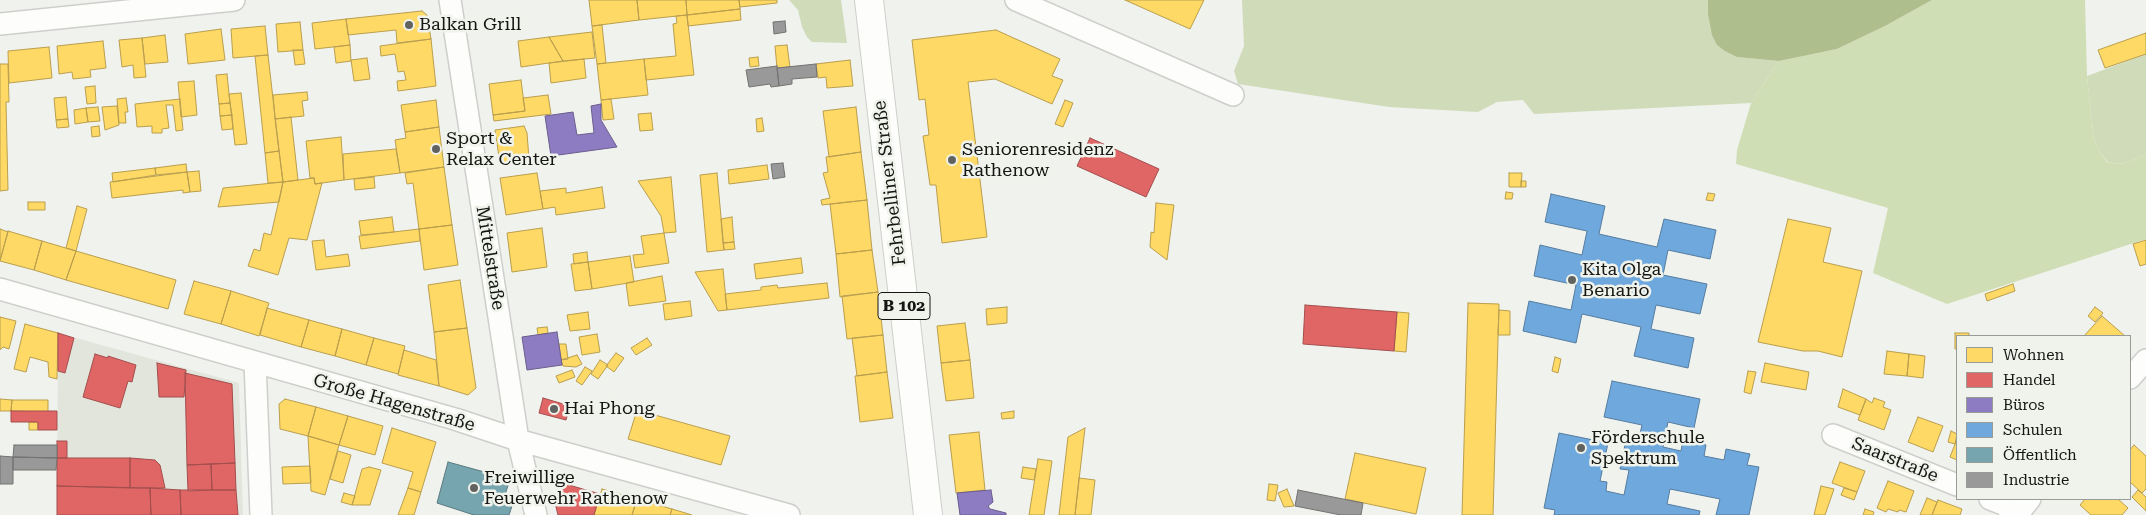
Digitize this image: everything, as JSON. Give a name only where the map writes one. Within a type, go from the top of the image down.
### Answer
[{"type":"main road","name":"Fehrbelliner Straße","points":[[869,0],[928,515]]},
{"type":"street","points":[[0,24],[234,0]]},
{"type":"street","name":"Mittelstraße","points":[[450,0],[518,440],[536,515]]},
{"type":"street","points":[[1016,0],[1233,95]]},
{"type":"street","name":"Große Hagenstraße","points":[[0,289],[455,419],[518,440],[789,515]]},
{"type":"street","points":[[2131,377],[2146,360]]},
{"type":"street","points":[[255,362],[261,515]]},
{"type":"street","name":"Saarstraße","points":[[1833,435],[1956,485]]},
{"type":"street","points":[[1992,500],[2002,504],[2017,515],[2029,500]]},
{"type":"shaded area","points":[[789,0],[841,0],[847,43],[812,42],[802,27],[798,10]]},
{"type":"shaded area","points":[[1242,0],[1708,0],[1708,14],[1737,57],[1779,61],[1751,103],[1534,114],[1523,100],[1497,102],[1478,112],[1389,107],[1238,84],[1234,71],[1244,46]]},
{"type":"shaded area","points":[[1708,0],[1932,0],[1885,26],[1837,49],[1779,61],[1737,57],[1717,45],[1712,35],[1708,14]]},
{"type":"shaded area","points":[[1932,0],[2085,0],[2087,76],[2094,140],[2107,162],[2125,163],[2146,154],[2146,239],[1947,304],[1873,273],[1888,208],[1736,164],[1737,150],[1751,103],[1779,61],[1837,49],[1885,26]]},
{"type":"shaded area","points":[[2146,54],[2146,154],[2125,163],[2116,164],[2108,162],[2101,154],[2094,140],[2087,76]]},
{"type":"shaded area","points":[[58,333],[239,383],[243,515],[57,515]]},
{"type":"building: Wohnen","points":[[589,0],[637,0],[639,20],[592,26]]},
{"type":"building: Wohnen","points":[[637,0],[686,0],[687,15],[639,20]]},
{"type":"building: Wohnen","points":[[686,0],[739,0],[740,9],[687,15]]},
{"type":"building: Wohnen","points":[[739,0],[777,0],[777,3],[740,7]]},
{"type":"building: Wohnen","points":[[1125,0],[1204,0],[1190,29]]},
{"type":"building: Wohnen","points":[[740,9],[741,20],[688,26],[687,15]]},
{"type":"building: Wohnen","points":[[422,11],[427,15],[431,39],[397,43],[396,30],[348,35],[346,19]]},
{"type":"building: Wohnen","points":[[687,15],[694,75],[646,80],[644,59],[676,56],[673,24],[677,23],[676,16]]},
{"type":"building: Wohnen","points":[[346,19],[350,45],[315,49],[312,23]]},
{"type":"building: Wohnen","points":[[300,22],[303,50],[278,52],[276,24]]},
{"type":"building: Wohnen","points":[[602,25],[606,63],[597,64],[592,26]]},
{"type":"building: Wohnen","points":[[265,26],[268,55],[233,58],[231,29]]},
{"type":"building: Wohnen","points":[[221,29],[225,60],[188,64],[185,34]]},
{"type":"building: Wohnen","name":"Seniorenresidenz Rathenow","points":[[996,30],[1060,59],[1052,76],[1063,80],[1052,104],[995,79],[968,82],[987,237],[942,243],[936,185],[930,185],[923,136],[929,135],[925,99],[919,100],[912,40]]},
{"type":"building: Wohnen","points":[[592,32],[595,58],[563,61],[549,37]]},
{"type":"building: Wohnen","points":[[2146,33],[2146,54],[2105,68],[2098,50]]},
{"type":"building: Wohnen","points":[[165,35],[168,62],[145,64],[142,38]]},
{"type":"building: Wohnen","points":[[549,37],[563,61],[521,67],[518,41]]},
{"type":"building: Wohnen","points":[[142,38],[146,77],[134,78],[133,65],[122,67],[119,40]]},
{"type":"building: Wohnen","points":[[431,39],[436,86],[398,91],[397,81],[406,80],[404,71],[398,72],[395,54],[381,56],[380,46]]},
{"type":"building: Wohnen","points":[[103,41],[106,68],[90,70],[91,77],[73,79],[72,72],[59,74],[57,46]]},
{"type":"building: Wohnen","points":[[350,45],[351,61],[336,63],[334,47]]},
{"type":"building: Wohnen","points":[[787,45],[790,67],[777,68],[775,46]]},
{"type":"building: Wohnen","points":[[49,47],[52,78],[9,83],[8,51]]},
{"type":"building: Wohnen","points":[[293,50],[303,50],[305,64],[295,65]]},
{"type":"building: Wohnen","points":[[268,55],[279,151],[265,153],[255,56]]},
{"type":"building: Wohnen","points":[[758,57],[759,66],[750,67],[749,58]]},
{"type":"building: Wohnen","points":[[367,58],[370,79],[354,81],[351,60]]},
{"type":"building: Wohnen","points":[[584,59],[586,78],[551,83],[549,63]]},
{"type":"building: Wohnen","points":[[644,59],[648,95],[601,100],[597,64]]},
{"type":"building: Wohnen","points":[[850,60],[853,86],[827,88],[826,77],[818,78],[816,64]]},
{"type":"building: Wohnen","points":[[0,64],[8,64],[9,102],[6,102],[8,190],[0,191]]},
{"type":"building: Wohnen","points":[[227,74],[230,103],[219,104],[216,75]]},
{"type":"building: Wohnen","points":[[521,80],[525,111],[493,115],[489,84]]},
{"type":"building: Wohnen","points":[[194,81],[197,115],[181,117],[178,82]]},
{"type":"building: Wohnen","points":[[95,86],[96,103],[87,104],[85,87]]},
{"type":"building: Wohnen","points":[[307,92],[308,100],[302,101],[304,116],[275,119],[273,95]]},
{"type":"building: Wohnen","points":[[241,93],[247,144],[235,145],[229,94]]},
{"type":"building: Wohnen","points":[[548,95],[551,114],[494,121],[493,115],[525,111],[523,98]]},
{"type":"building: Wohnen","points":[[66,97],[68,119],[56,120],[54,98]]},
{"type":"building: Wohnen","points":[[126,98],[128,112],[125,112],[126,123],[119,123],[117,99]]},
{"type":"building: Wohnen","points":[[180,99],[183,130],[176,131],[173,105],[166,105],[169,128],[162,129],[162,133],[152,133],[152,126],[137,127],[135,104]]},
{"type":"building: Wohnen","points":[[611,99],[614,119],[603,120],[601,100]]},
{"type":"building: Wohnen","points":[[436,100],[439,127],[405,132],[401,105]]},
{"type":"building: Wohnen","points":[[1065,100],[1073,103],[1063,127],[1055,124]]},
{"type":"building: Wohnen","points":[[230,103],[232,115],[220,116],[219,104]]},
{"type":"building: Wohnen","points":[[117,106],[119,125],[105,130],[102,107]]},
{"type":"building: Wohnen","points":[[98,107],[100,121],[88,122],[86,108]]},
{"type":"building: Wohnen","points":[[856,107],[861,152],[829,157],[823,111]]},
{"type":"building: Wohnen","points":[[86,108],[88,122],[75,124],[74,110]]},
{"type":"building: Wohnen","points":[[651,113],[653,130],[640,131],[638,114]]},
{"type":"building: Wohnen","points":[[232,115],[233,129],[222,130],[220,116]]},
{"type":"building: Wohnen","points":[[291,117],[298,180],[283,182],[275,119]]},
{"type":"building: Wohnen","points":[[762,118],[764,131],[757,132],[756,119]]},
{"type":"building: Wohnen","points":[[68,119],[69,127],[57,128],[56,120]]},
{"type":"building: Wohnen","points":[[99,126],[100,136],[92,137],[91,127]]},
{"type":"building: Wohnen","points":[[524,126],[527,133],[529,159],[500,164],[495,130]]},
{"type":"building: Wohnen","points":[[439,127],[444,167],[400,173],[395,140],[406,138],[405,132]]},
{"type":"building: Wohnen","points":[[341,137],[344,180],[315,184],[314,178],[310,178],[306,141]]},
{"type":"building: Wohnen","points":[[396,149],[400,173],[344,180],[343,154]]},
{"type":"building: Wohnen","points":[[279,151],[283,182],[268,183],[265,153]]},
{"type":"building: Wohnen","points":[[861,152],[867,200],[822,205],[821,200],[830,198],[823,173],[828,172],[826,157]]},
{"type":"building: Wohnen","points":[[186,164],[187,172],[156,175],[155,168]]},
{"type":"building: Wohnen","points":[[767,165],[769,179],[729,184],[728,170]]},
{"type":"building: Wohnen","points":[[444,167],[452,225],[419,229],[413,183],[407,184],[405,173]]},
{"type":"building: Wohnen","points":[[155,168],[156,175],[113,182],[112,173]]},
{"type":"building: Wohnen","points":[[199,171],[201,191],[190,192],[187,172]]},
{"type":"building: Wohnen","points":[[187,172],[190,192],[183,193],[183,190],[112,198],[110,182]]},
{"type":"building: Wohnen","points":[[537,173],[543,209],[506,215],[500,178]]},
{"type":"building: Wohnen","points":[[717,173],[724,250],[707,252],[700,175]]},
{"type":"building: Wohnen","points":[[1509,173],[1522,173],[1521,187],[1509,187]]},
{"type":"building: Wohnen","points":[[374,177],[375,188],[355,190],[354,179]]},
{"type":"building: Wohnen","points":[[671,177],[676,232],[664,233],[661,216],[638,181]]},
{"type":"building: Wohnen","points":[[314,178],[315,184],[322,183],[307,240],[289,238],[278,275],[248,266],[254,249],[260,251],[264,233],[271,235],[283,182]]},
{"type":"building: Wohnen","points":[[1521,181],[1526,181],[1526,187],[1521,187]]},
{"type":"building: Wohnen","points":[[283,182],[279,202],[218,207],[223,188]]},
{"type":"building: Wohnen","points":[[602,187],[605,208],[556,215],[555,207],[543,209],[540,191],[566,188],[566,193]]},
{"type":"building: Wohnen","points":[[1506,192],[1513,193],[1512,199],[1505,199]]},
{"type":"building: Wohnen","points":[[1708,193],[1715,194],[1713,201],[1706,200]]},
{"type":"building: Wohnen","points":[[867,200],[872,250],[836,254],[830,204]]},
{"type":"building: Wohnen","points":[[28,202],[45,202],[45,210],[28,210]]},
{"type":"building: Wohnen","points":[[1156,203],[1174,205],[1167,260],[1150,247],[1151,232],[1154,233]]},
{"type":"building: Wohnen","points":[[77,206],[87,209],[76,251],[66,248]]},
{"type":"building: Wohnen","points":[[392,217],[394,232],[361,235],[359,221]]},
{"type":"building: Wohnen","points":[[732,217],[734,242],[723,243],[721,219]]},
{"type":"building: Wohnen","points":[[1788,219],[1831,228],[1823,262],[1862,271],[1842,357],[1818,351],[1803,351],[1758,342]]},
{"type":"building: Wohnen","points":[[452,225],[458,265],[424,270],[419,229]]},
{"type":"building: Wohnen","points":[[542,228],[547,267],[512,272],[507,233]]},
{"type":"building: Wohnen","points":[[0,229],[8,232],[0,260]]},
{"type":"building: Wohnen","points":[[419,229],[420,241],[361,249],[359,236]]},
{"type":"building: Wohnen","points":[[8,231],[42,241],[34,270],[0,261]]},
{"type":"building: Wohnen","points":[[664,233],[669,263],[635,268],[633,255],[644,254],[641,236]]},
{"type":"building: Wohnen","points":[[324,240],[326,257],[348,254],[350,266],[316,270],[312,241]]},
{"type":"building: Wohnen","points":[[2146,240],[2146,264],[2140,266],[2133,244]]},
{"type":"building: Wohnen","points":[[42,241],[76,251],[66,280],[34,270]]},
{"type":"building: Wohnen","points":[[734,242],[735,249],[724,250],[723,243]]},
{"type":"building: Wohnen","points":[[872,250],[878,292],[840,297],[836,254]]},
{"type":"building: Wohnen","points":[[76,251],[176,280],[168,309],[66,280]]},
{"type":"building: Wohnen","points":[[587,252],[588,262],[574,264],[573,254]]},
{"type":"building: Wohnen","points":[[630,256],[634,282],[592,289],[588,262]]},
{"type":"building: Wohnen","points":[[801,258],[803,273],[756,279],[754,264]]},
{"type":"building: Wohnen","points":[[588,262],[592,289],[575,291],[571,264]]},
{"type":"building: Wohnen","points":[[723,269],[727,310],[718,311],[695,272]]},
{"type":"building: Wohnen","points":[[662,276],[666,301],[629,306],[626,283]]},
{"type":"building: Wohnen","points":[[460,280],[467,328],[434,332],[428,285]]},
{"type":"building: Wohnen","points":[[194,281],[231,291],[221,324],[184,314]]},
{"type":"building: Wohnen","points":[[827,283],[829,298],[727,310],[725,294],[761,290],[761,287],[777,285],[778,288]]},
{"type":"building: Wohnen","points":[[2013,284],[2015,291],[1987,301],[1985,294]]},
{"type":"building: Wohnen","points":[[231,291],[269,303],[259,336],[221,324]]},
{"type":"building: Wohnen","points":[[878,292],[883,335],[847,339],[842,296]]},
{"type":"building: Wohnen","points":[[690,301],[692,316],[665,320],[663,304]]},
{"type":"building: Wohnen","points":[[1468,303],[1499,304],[1493,515],[1462,515]]},
{"type":"building: Wohnen","points":[[1007,307],[1007,323],[987,325],[986,309]]},
{"type":"building: Wohnen","points":[[2095,307],[2103,313],[2095,322],[2088,316]]},
{"type":"building: Wohnen","points":[[267,308],[309,320],[301,347],[260,335]]},
{"type":"building: Wohnen","points":[[1499,310],[1510,311],[1510,335],[1498,335]]},
{"type":"building: Wohnen","points":[[588,312],[590,329],[570,331],[567,315]]},
{"type":"building: Wohnen","points":[[1397,312],[1409,313],[1406,352],[1394,351]]},
{"type":"building: Wohnen","points":[[2102,316],[2124,335],[2085,335]]},
{"type":"building: Wohnen","points":[[0,317],[16,321],[9,349],[3,347],[0,350]]},
{"type":"building: Wohnen","points":[[309,320],[342,329],[335,356],[301,347]]},
{"type":"building: Wohnen","points":[[965,323],[970,360],[941,363],[937,326]]},
{"type":"building: Wohnen","points":[[25,324],[58,333],[57,379],[49,377],[48,362],[30,357],[26,372],[14,369]]},
{"type":"building: Wohnen","points":[[547,327],[548,333],[538,335],[537,328]]},
{"type":"building: Wohnen","points":[[467,328],[476,388],[468,395],[439,386],[434,332]]},
{"type":"building: Wohnen","points":[[342,329],[374,338],[366,365],[335,356]]},
{"type":"building: Wohnen","points":[[1955,333],[1969,333],[1969,335],[1956,335],[1955,349]]},
{"type":"building: Wohnen","points":[[597,334],[600,352],[582,355],[579,337]]},
{"type":"building: Wohnen","points":[[883,335],[887,372],[857,376],[852,338]]},
{"type":"building: Wohnen","points":[[374,338],[405,346],[398,374],[366,365]]},
{"type":"building: Wohnen","points":[[647,338],[652,345],[636,355],[631,348]]},
{"type":"building: Wohnen","points":[[559,344],[566,344],[568,359],[561,360]]},
{"type":"building: Wohnen","points":[[404,350],[436,360],[439,386],[398,375]]},
{"type":"building: Wohnen","points":[[1887,351],[1909,354],[1907,376],[1884,374]]},
{"type":"building: Wohnen","points":[[616,353],[624,358],[614,372],[606,366]]},
{"type":"building: Wohnen","points":[[1909,354],[1925,356],[1923,378],[1907,376]]},
{"type":"building: Wohnen","points":[[577,355],[582,364],[576,367],[563,366],[561,360]]},
{"type":"building: Wohnen","points":[[1555,357],[1561,359],[1558,373],[1552,371]]},
{"type":"building: Wohnen","points":[[600,360],[608,365],[598,379],[591,374]]},
{"type":"building: Wohnen","points":[[970,360],[974,398],[946,401],[941,363]]},
{"type":"building: Wohnen","points":[[1765,363],[1809,372],[1806,390],[1761,382]]},
{"type":"building: Wohnen","points":[[585,367],[592,371],[582,385],[576,381]]},
{"type":"building: Wohnen","points":[[572,370],[575,377],[559,383],[556,376]]},
{"type":"building: Wohnen","points":[[1748,371],[1756,372],[1751,394],[1744,392]]},
{"type":"building: Wohnen","points":[[887,372],[893,418],[860,422],[855,376]]},
{"type":"building: Wohnen","points":[[1843,389],[1866,399],[1860,415],[1838,407]]},
{"type":"building: Wohnen","points":[[1874,398],[1885,402],[1883,407],[1891,410],[1884,430],[1858,420],[1866,399],[1872,403]]},
{"type":"building: Wohnen","points":[[0,399],[12,400],[11,411],[0,411]]},
{"type":"building: Wohnen","points":[[285,399],[316,407],[308,436],[280,429],[279,404]]},
{"type":"building: Wohnen","points":[[12,400],[48,400],[48,412],[11,411]]},
{"type":"building: Wohnen","points":[[316,407],[348,416],[339,445],[308,436]]},
{"type":"building: Wohnen","points":[[637,410],[730,436],[721,465],[628,439]]},
{"type":"building: Wohnen","points":[[1014,411],[1014,418],[1002,419],[1001,413]]},
{"type":"building: Wohnen","points":[[348,416],[383,426],[375,455],[339,445]]},
{"type":"building: Wohnen","points":[[1918,417],[1943,426],[1933,452],[1908,442]]},
{"type":"building: Wohnen","points":[[29,422],[38,422],[38,430],[29,430]]},
{"type":"building: Wohnen","points":[[392,428],[436,442],[421,492],[408,488],[413,472],[382,463]]},
{"type":"building: Wohnen","points":[[1085,428],[1075,515],[1059,515],[1068,437]]},
{"type":"building: Wohnen","points":[[1951,431],[1956,434],[1955,444],[1948,442]]},
{"type":"building: Wohnen","points":[[979,432],[985,490],[956,493],[949,435]]},
{"type":"building: Wohnen","points":[[308,436],[339,445],[325,495],[311,491]]},
{"type":"building: Wohnen","points":[[1956,442],[1956,460],[1950,457]]},
{"type":"building: Wohnen","points":[[2134,445],[2146,456],[2146,489],[2142,493],[2131,483],[2131,449]]},
{"type":"building: Wohnen","points":[[338,451],[351,455],[343,483],[330,479]]},
{"type":"building: Wohnen","points":[[1355,453],[1426,468],[1416,514],[1345,499]]},
{"type":"building: Wohnen","points":[[1038,459],[1052,461],[1044,515],[1029,515]]},
{"type":"building: Wohnen","points":[[1840,462],[1865,471],[1857,492],[1832,483]]},
{"type":"building: Wohnen","points":[[310,466],[311,483],[283,484],[282,467]]},
{"type":"building: Wohnen","points":[[369,467],[381,470],[370,505],[352,505],[362,469]]},
{"type":"building: Wohnen","points":[[1023,467],[1036,469],[1034,480],[1021,478]]},
{"type":"building: Wohnen","points":[[1079,478],[1095,480],[1091,515],[1075,515]]},
{"type":"building: Wohnen","points":[[1888,481],[1914,491],[1906,512],[1888,509],[1886,512],[1877,508]]},
{"type":"building: Wohnen","points":[[1269,484],[1278,485],[1275,501],[1267,500]]},
{"type":"building: Wohnen","points":[[1821,486],[1834,489],[1825,515],[1814,515]]},
{"type":"building: Wohnen","points":[[408,488],[421,492],[414,515],[398,515]]},
{"type":"building: Wohnen","points":[[1844,488],[1857,492],[1854,500],[1841,495]]},
{"type":"building: Wohnen","points":[[602,489],[637,499],[632,515],[594,515]]},
{"type":"building: Wohnen","points":[[1287,489],[1294,506],[1284,507],[1278,493]]},
{"type":"building: Wohnen","points":[[2138,490],[2146,497],[2146,511],[2132,497]]},
{"type":"building: Wohnen","points":[[344,493],[355,496],[352,505],[341,502]]},
{"type":"building: Wohnen","points":[[1927,498],[1937,502],[1932,515],[1920,515]]},
{"type":"building: Wohnen","points":[[637,499],[672,509],[670,515],[632,515]]},
{"type":"building: Wohnen","points":[[1938,500],[1962,509],[1960,515],[1932,515]]},
{"type":"building: Wohnen","points":[[2084,500],[2119,500],[2128,508],[2122,515],[2091,515],[2080,505]]},
{"type":"building: Wohnen","points":[[672,509],[692,515],[670,515]]},
{"type":"building: Wohnen","points":[[1865,509],[1874,512],[1873,515],[1863,515]]},
{"type":"building: Handel","points":[[1090,138],[1159,169],[1146,197],[1077,166]]},
{"type":"building: Handel","points":[[1305,305],[1397,312],[1394,351],[1303,344]]},
{"type":"building: Handel","points":[[58,333],[74,338],[65,373],[58,371]]},
{"type":"building: Handel","points":[[95,354],[136,365],[132,382],[128,381],[120,408],[83,397]]},
{"type":"building: Handel","points":[[157,363],[186,370],[184,397],[159,397]]},
{"type":"building: Handel","points":[[185,373],[232,384],[235,463],[187,465]]},
{"type":"building: Handel","name":"Hai Phong","points":[[543,398],[570,406],[566,420],[539,413]]},
{"type":"building: Handel","points":[[11,411],[57,411],[57,430],[38,430],[38,422],[11,422]]},
{"type":"building: Handel","points":[[57,441],[67,441],[67,458],[57,458]]},
{"type":"building: Handel","points":[[57,458],[130,458],[130,488],[57,486]]},
{"type":"building: Handel","points":[[130,458],[155,460],[160,465],[165,488],[130,488]]},
{"type":"building: Handel","points":[[235,463],[236,490],[212,490],[211,464]]},
{"type":"building: Handel","points":[[211,464],[212,490],[188,491],[187,465]]},
{"type":"building: Handel","points":[[562,483],[600,494],[594,515],[558,515],[556,507]]},
{"type":"building: Handel","points":[[57,486],[150,488],[151,515],[57,515]]},
{"type":"building: Handel","points":[[150,488],[180,490],[181,515],[151,515]]},
{"type":"building: Handel","points":[[180,490],[236,490],[238,515],[181,515]]},
{"type":"building: Büros","points":[[601,104],[601,120],[617,147],[551,156],[545,116],[573,112],[577,135],[594,133],[591,106]]},
{"type":"building: Büros","points":[[557,332],[562,365],[527,370],[522,337]]},
{"type":"building: Büros","points":[[991,490],[993,502],[988,506],[990,509],[1006,513],[1006,515],[960,515],[957,493]]},
{"type":"building: Schulen","name":"Kita Olga Benario","points":[[1551,194],[1605,206],[1599,234],[1657,247],[1664,219],[1716,230],[1710,259],[1668,250],[1663,275],[1707,284],[1700,314],[1656,305],[1651,329],[1694,338],[1688,368],[1634,356],[1641,327],[1582,314],[1576,343],[1523,331],[1529,301],[1571,310],[1576,285],[1534,276],[1540,245],[1582,255],[1587,231],[1545,222]]},
{"type":"building: Schulen","name":"Förderschule Spektrum","points":[[1612,381],[1700,399],[1694,428],[1668,422],[1663,447],[1681,451],[1683,440],[1706,445],[1704,456],[1724,460],[1726,449],[1750,454],[1747,465],[1759,467],[1749,515],[1716,515],[1720,499],[1670,489],[1667,504],[1700,511],[1699,515],[1554,515],[1555,510],[1544,508],[1559,433],[1608,443],[1600,481],[1607,482],[1606,491],[1624,495],[1629,470],[1620,469],[1626,440],[1638,442],[1642,425],[1604,417]]},
{"type":"building: Öffentlich","name":"Freiwillige Feuerwehr Rathenow","points":[[448,462],[510,479],[504,498],[514,500],[509,515],[474,515],[437,503]]},
{"type":"building: Industrie","points":[[785,21],[786,32],[774,34],[773,22]]},
{"type":"building: Industrie","points":[[816,64],[817,77],[792,79],[792,84],[779,86],[777,68]]},
{"type":"building: Industrie","points":[[777,66],[779,86],[771,87],[770,84],[749,87],[746,70]]},
{"type":"building: Industrie","points":[[783,163],[785,177],[773,179],[771,164]]},
{"type":"building: Industrie","points":[[14,445],[57,445],[57,458],[13,457]]},
{"type":"building: Industrie","points":[[0,456],[13,457],[13,484],[0,484]]},
{"type":"building: Industrie","points":[[13,457],[57,458],[56,470],[13,470]]},
{"type":"building: Industrie","points":[[1298,490],[1363,503],[1361,515],[1341,515],[1295,506]]},
{"type":"place","name":"Balkan Grill","points":[[409,25]]},
{"type":"place","name":"Sport & Relax Center","points":[[436,149]]},
{"type":"place","name":"Seniorenresidenz Rathenow","points":[[952,160]]},
{"type":"place","name":"Kita Olga Benario","points":[[1572,280]]},
{"type":"place","name":"Hai Phong","points":[[554,409]]},
{"type":"place","name":"Förderschule Spektrum","points":[[1581,448]]},
{"type":"place","name":"Freiwillige Feuerwehr Rathenow","points":[[474,488]]}]
